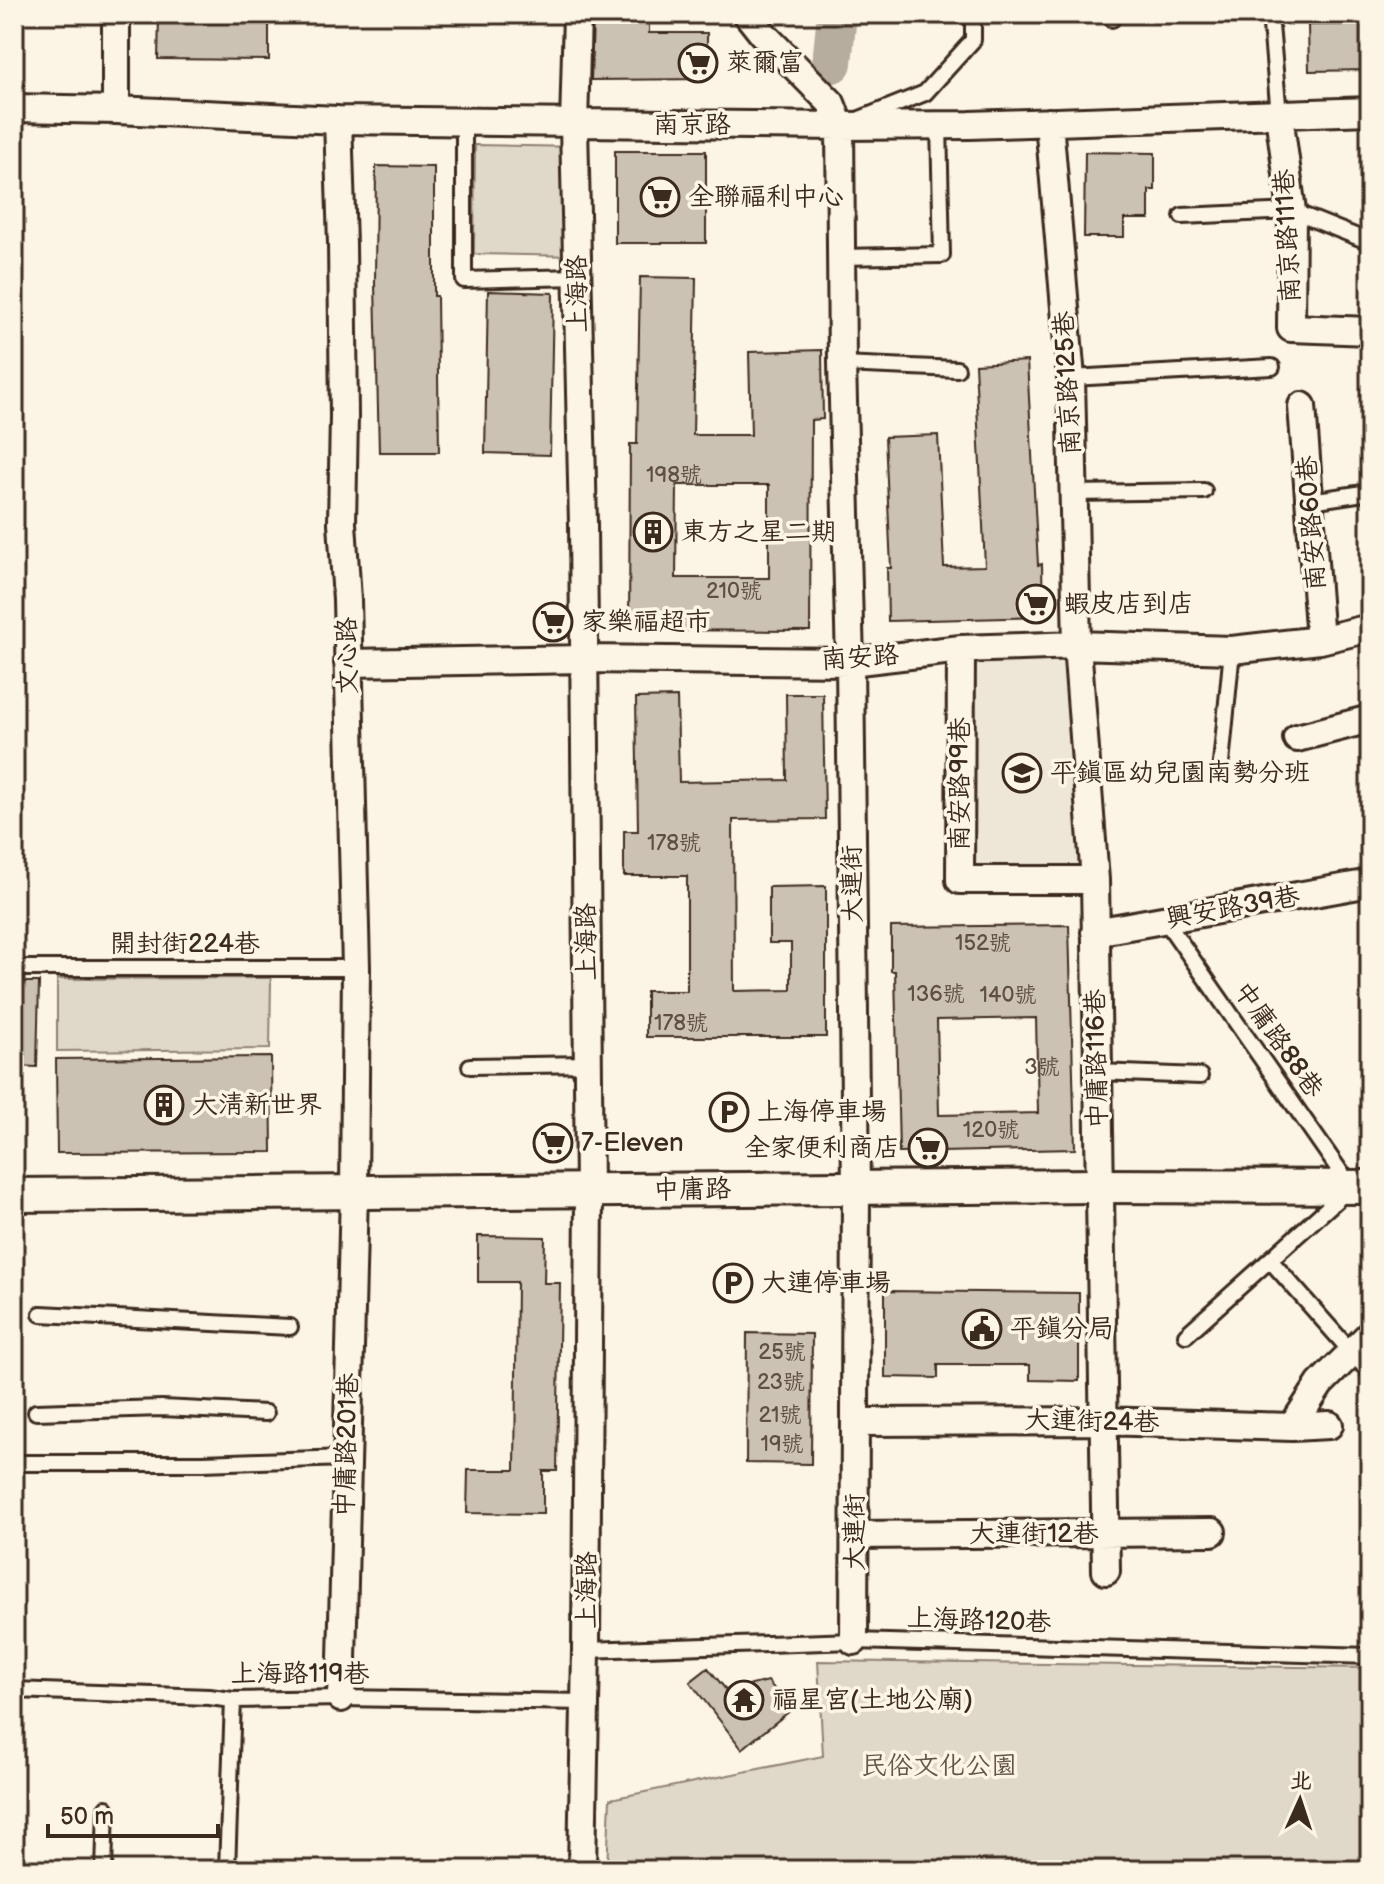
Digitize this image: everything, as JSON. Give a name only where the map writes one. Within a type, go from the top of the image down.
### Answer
[{"type":"street","points":[[116,14],[116,110]]},
{"type":"street","name":"上海路","points":[[577,14],[574,125],[585,659],[589,1191],[582,1870]]},
{"type":"street","points":[[747,14],[831,103],[840,126]]},
{"type":"street","name":"南京路","points":[[14,108],[338,120],[840,126],[1370,111]]},
{"type":"street","name":"南京路111巷","points":[[1279,115],[1292,211],[1291,328],[1370,331]]},
{"type":"street","name":"文心路","points":[[338,120],[344,416],[342,523],[347,600],[356,968],[354,1192]]},
{"type":"street","name":"南京路125巷","points":[[1049,122],[1071,378],[1077,645],[1095,880]]},
{"type":"street","name":"大連街","points":[[840,126],[856,1188],[854,1641]]},
{"type":"street","name":"南安路60巷","points":[[1302,406],[1320,640]]},
{"type":"street","name":"南安路","points":[[348,663],[585,659],[850,662],[961,649],[1077,645],[1232,650],[1320,640],[1370,628]]},
{"type":"street","name":"南安路99巷","points":[[961,649],[960,880],[1095,880]]},
{"type":"street","points":[[1297,738],[1370,719]]},
{"type":"street","name":"中庸路116巷","points":[[1095,880],[1106,1571]]},
{"type":"street","name":"興安路39巷","points":[[1095,932],[1370,883]]},
{"type":"street","name":"中庸路","points":[[14,1195],[1099,1186],[1360,1187]]},
{"type":"street","name":"中庸路201巷","points":[[341,1698],[354,1192]]},
{"type":"street","points":[[1292,1427],[1320,1384],[1370,1334]]},
{"type":"street","name":"大連街24巷","points":[[856,1422],[1103,1421],[1292,1427],[1329,1425]]},
{"type":"street","name":"大連街12巷","points":[[855,1535],[1212,1532]]},
{"type":"lane","points":[[840,126],[925,93],[973,40],[973,14]]},
{"type":"lane","points":[[1270,14],[1279,115]]},
{"type":"lane","points":[[464,121],[464,280],[578,277]]},
{"type":"lane","points":[[841,257],[942,255],[939,125]]},
{"type":"lane","points":[[1182,216],[1292,211],[1370,242]]},
{"type":"lane","points":[[842,364],[957,369]]},
{"type":"lane","points":[[1071,378],[1272,367]]},
{"type":"lane","points":[[1074,493],[1204,491]]},
{"type":"lane","points":[[1311,501],[1370,492]]},
{"type":"lane","points":[[1220,774],[1232,650]]},
{"type":"lane","name":"中庸路88巷","points":[[1165,920],[1360,1187]]},
{"type":"lane","name":"開封街224巷","points":[[14,968],[356,968]]},
{"type":"lane","points":[[470,1066],[588,1064]]},
{"type":"lane","points":[[1098,1072],[1200,1076]]},
{"type":"lane","points":[[1186,1335],[1270,1260],[1360,1187]]},
{"type":"lane","points":[[1270,1260],[1370,1373]]},
{"type":"lane","points":[[41,1314],[290,1327]]},
{"type":"lane","points":[[36,1412],[162,1408],[266,1413]]},
{"type":"lane","points":[[14,1463],[203,1463],[346,1458]]},
{"type":"lane","name":"上海路120巷","points":[[586,1650],[854,1641],[1370,1656]]},
{"type":"lane","name":"上海路119巷","points":[[14,1690],[233,1700],[341,1698],[585,1702]]},
{"type":"lane","points":[[227,1870],[233,1700]]},
{"type":"lane","points":[[104,1870],[106,1808]]},
{"type":"shaded area","name":"平鎮區幼兒園南勢分班","points":[[1059,659],[1072,676],[1082,870],[969,877],[967,664]]},
{"type":"green space","points":[[475,145],[579,147],[578,256],[474,254]]},
{"type":"green space","points":[[271,978],[270,1049],[57,1051],[57,979]]},
{"type":"green space","name":"民俗文化公園","points":[[818,1661],[1370,1668],[1370,1870],[607,1870],[610,1799],[823,1756]]},
{"type":"building","points":[[159,17],[269,18],[269,60],[158,59]]},
{"type":"building","points":[[593,18],[649,18],[649,33],[707,33],[707,79],[591,80]]},
{"type":"building","points":[[1370,24],[1370,70],[1309,71],[1308,25]]},
{"type":"building","name":"全聯福利中心","points":[[615,151],[706,151],[706,243],[615,243]]},
{"type":"building","points":[[1085,152],[1155,153],[1155,190],[1149,190],[1149,219],[1124,219],[1124,237],[1084,237]]},
{"type":"building","points":[[376,166],[434,167],[439,452],[379,452]]},
{"type":"building","points":[[640,277],[696,278],[693,435],[751,435],[749,352],[822,350],[823,419],[811,420],[810,631],[629,630],[630,444],[637,444]],"holes":[[[677,485],[769,485],[769,578],[676,578]]]},
{"type":"building","points":[[488,291],[553,293],[550,455],[485,453]]},
{"type":"building","points":[[1027,361],[1043,617],[888,621],[887,568],[891,568],[885,437],[938,435],[944,567],[985,566],[975,364]]},
{"type":"building","points":[[786,694],[823,694],[825,819],[733,820],[734,991],[791,990],[791,943],[769,943],[769,887],[826,886],[826,1037],[646,1037],[646,991],[687,991],[687,876],[624,876],[624,831],[638,831],[636,698],[677,697],[679,782],[787,780]]},
{"type":"building","points":[[1069,925],[1075,1149],[899,1153],[895,971],[891,971],[891,927]],"holes":[[[1036,1018],[1038,1113],[939,1115],[937,1020]]]},
{"type":"building","points":[[14,982],[39,982],[37,1067],[14,1066]]},
{"type":"building","name":"大清新世界","points":[[271,1057],[272,1152],[57,1153],[56,1059]]},
{"type":"building","points":[[478,1236],[545,1237],[544,1283],[560,1283],[557,1471],[543,1471],[543,1514],[467,1513],[468,1470],[515,1470],[517,1282],[478,1282]]},
{"type":"building","name":"平鎮分局","points":[[885,1291],[1079,1293],[1079,1381],[1030,1380],[1030,1365],[938,1365],[938,1378],[885,1377]]},
{"type":"building","points":[[747,1333],[812,1334],[811,1464],[746,1463]]},
{"type":"building","name":"福星宮(土地公廟)","points":[[708,1668],[727,1691],[768,1681],[791,1710],[742,1749],[690,1682]]},
{"type":"waterway","points":[[832,63],[837,14]]},
{"type":"place","name":"萊爾富","points":[[698,63]]},
{"type":"place","name":"全聯福利中心","points":[[660,197]]},
{"type":"place","name":"東方之星二期","points":[[653,532]]},
{"type":"place","name":"蝦皮店到店","points":[[1036,604]]},
{"type":"place","name":"家樂福超市","points":[[553,622]]},
{"type":"place","name":"平鎮區幼兒園南勢分班","points":[[1022,773]]},
{"type":"place","name":"大清新世界","points":[[164,1105]]},
{"type":"place","name":"上海停車場","points":[[729,1112]]},
{"type":"place","name":"7-Eleven","points":[[553,1143]]},
{"type":"place","name":"全家便利商店","points":[[928,1148]]},
{"type":"place","name":"大連停車場","points":[[733,1283]]},
{"type":"place","name":"平鎮分局","points":[[982,1329]]},
{"type":"place","name":"福星宮(土地公廟)","points":[[744,1700]]}]
